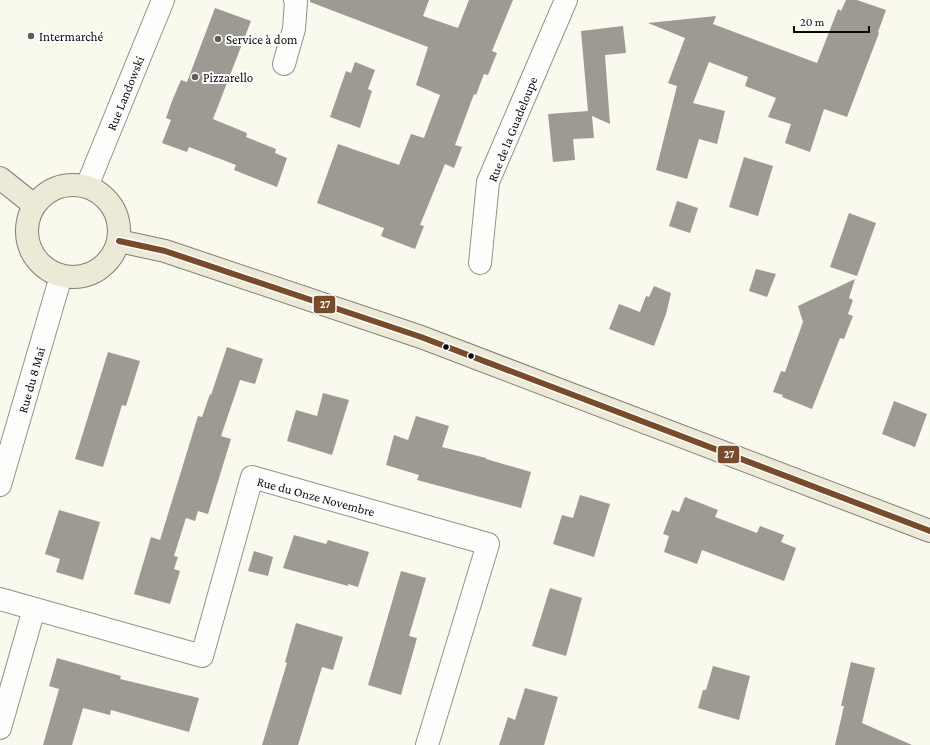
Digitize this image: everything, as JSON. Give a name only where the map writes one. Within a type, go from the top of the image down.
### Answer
[{"type":"main road","points":[[0,178],[34,205]]},
{"type":"main road","points":[[71,184],[87,186],[102,194],[114,207],[120,224],[119,241],[113,255],[104,267],[91,274],[76,278],[61,276],[48,270],[37,260],[30,248],[27,233],[28,219],[34,205],[44,194],[57,187],[71,184]]},
{"type":"main road","points":[[119,241],[165,251],[421,336],[930,531]]},
{"type":"street","name":"Rue Landowski","points":[[87,186],[163,0]]},
{"type":"street","points":[[284,64],[294,29],[295,0]]},
{"type":"street","name":"Rue de la Guadeloupe","points":[[480,263],[488,182],[566,0]]},
{"type":"street","name":"Rue du 8 Mai","points":[[0,485],[61,276]]},
{"type":"street","name":"Rue du Onze Novembre","points":[[0,599],[202,656],[252,477],[488,544],[427,745]]},
{"type":"street","points":[[0,728],[34,609]]},
{"type":"building","points":[[310,0],[429,0],[423,16],[458,28],[469,0],[513,0],[492,51],[497,53],[488,75],[484,74],[476,95],[474,94],[455,145],[462,147],[454,168],[445,164],[420,225],[424,226],[415,249],[381,236],[384,228],[317,203],[338,144],[399,165],[411,134],[424,138],[440,95],[416,85],[428,47],[310,2]]},
{"type":"building","points":[[846,0],[857,0],[886,10],[878,32],[879,33],[847,117],[824,109],[810,152],[785,143],[791,124],[768,117],[776,98],[745,86],[748,77],[709,62],[693,103],[725,111],[717,144],[699,139],[687,179],[656,170],[677,86],[668,83],[685,38],[648,23],[716,16],[713,24],[817,63],[838,9],[841,11]]},
{"type":"building","points":[[215,8],[251,21],[213,119],[247,133],[246,137],[276,149],[275,153],[287,158],[277,187],[234,170],[236,165],[189,147],[187,152],[162,143],[171,120],[166,118],[172,101],[181,80],[187,82]]},
{"type":"building","points":[[623,26],[626,53],[605,55],[610,124],[592,116],[594,138],[573,139],[575,160],[553,162],[548,114],[588,111],[581,31]]},
{"type":"building","points":[[355,62],[375,70],[368,89],[372,91],[360,128],[330,117],[346,71],[351,73]]},
{"type":"building","points":[[744,157],[773,166],[758,216],[729,207]]},
{"type":"building","points":[[677,201],[698,208],[690,233],[669,226]]},
{"type":"building","points":[[849,213],[876,223],[857,276],[830,267]]},
{"type":"building","points":[[756,269],[776,274],[767,297],[749,291]]},
{"type":"building","points":[[855,279],[849,298],[853,300],[848,314],[853,316],[844,339],[840,338],[812,409],[782,397],[783,395],[773,392],[781,371],[785,372],[803,322],[798,306]]},
{"type":"building","points":[[654,286],[671,293],[666,314],[654,346],[609,329],[619,304],[640,312],[646,296],[649,297]]},
{"type":"building","points":[[227,347],[263,359],[255,384],[240,380],[221,436],[231,439],[208,514],[198,511],[195,521],[186,518],[174,556],[178,557],[174,569],[180,571],[170,604],[134,594],[151,537],[160,540],[198,416],[202,417]]},
{"type":"building","points":[[108,352],[140,361],[126,406],[122,405],[103,467],[75,459]]},
{"type":"building","points":[[323,393],[349,400],[332,455],[287,441],[296,410],[317,416]]},
{"type":"building","points":[[894,401],[927,414],[915,447],[882,434]]},
{"type":"building","points":[[416,416],[449,426],[442,447],[486,458],[531,472],[521,508],[417,480],[419,475],[386,465],[394,435],[408,440]]},
{"type":"building","points":[[580,495],[610,504],[594,557],[553,544],[562,515],[573,518]]},
{"type":"building","points":[[685,497],[718,510],[715,517],[757,533],[760,526],[784,535],[781,542],[796,548],[784,581],[702,550],[697,564],[664,552],[669,536],[663,534],[672,510],[679,512]]},
{"type":"building","points":[[59,510],[100,522],[83,580],[56,572],[60,559],[45,554]]},
{"type":"building","points":[[294,535],[326,544],[328,540],[369,552],[358,587],[348,584],[348,586],[283,568]]},
{"type":"building","points":[[254,551],[273,557],[268,576],[248,571]]},
{"type":"building","points":[[401,571],[426,578],[409,636],[417,638],[401,695],[368,685]]},
{"type":"building","points":[[550,588],[582,598],[566,656],[532,646]]},
{"type":"building","points":[[296,623],[343,637],[333,670],[322,667],[298,745],[262,745],[287,663],[285,662]]},
{"type":"building","points":[[57,658],[121,676],[120,679],[199,698],[189,732],[111,710],[110,715],[83,708],[72,745],[43,745],[59,689],[49,686]]},
{"type":"building","points":[[851,662],[875,668],[862,723],[912,745],[835,745],[844,706],[841,706]]},
{"type":"building","points":[[713,666],[750,676],[739,720],[698,708],[703,690],[706,690]]},
{"type":"building","points":[[525,688],[558,697],[544,745],[499,745],[508,717],[515,720]]},
{"type":"transit line","name":"27","points":[[119,241],[165,251],[421,337],[930,531]]},
{"type":"place","name":"Intermarché","points":[[31,36]]},
{"type":"place","name":"Service à dom","points":[[218,39]]},
{"type":"place","name":"Pizzarello","points":[[195,77]]}]
